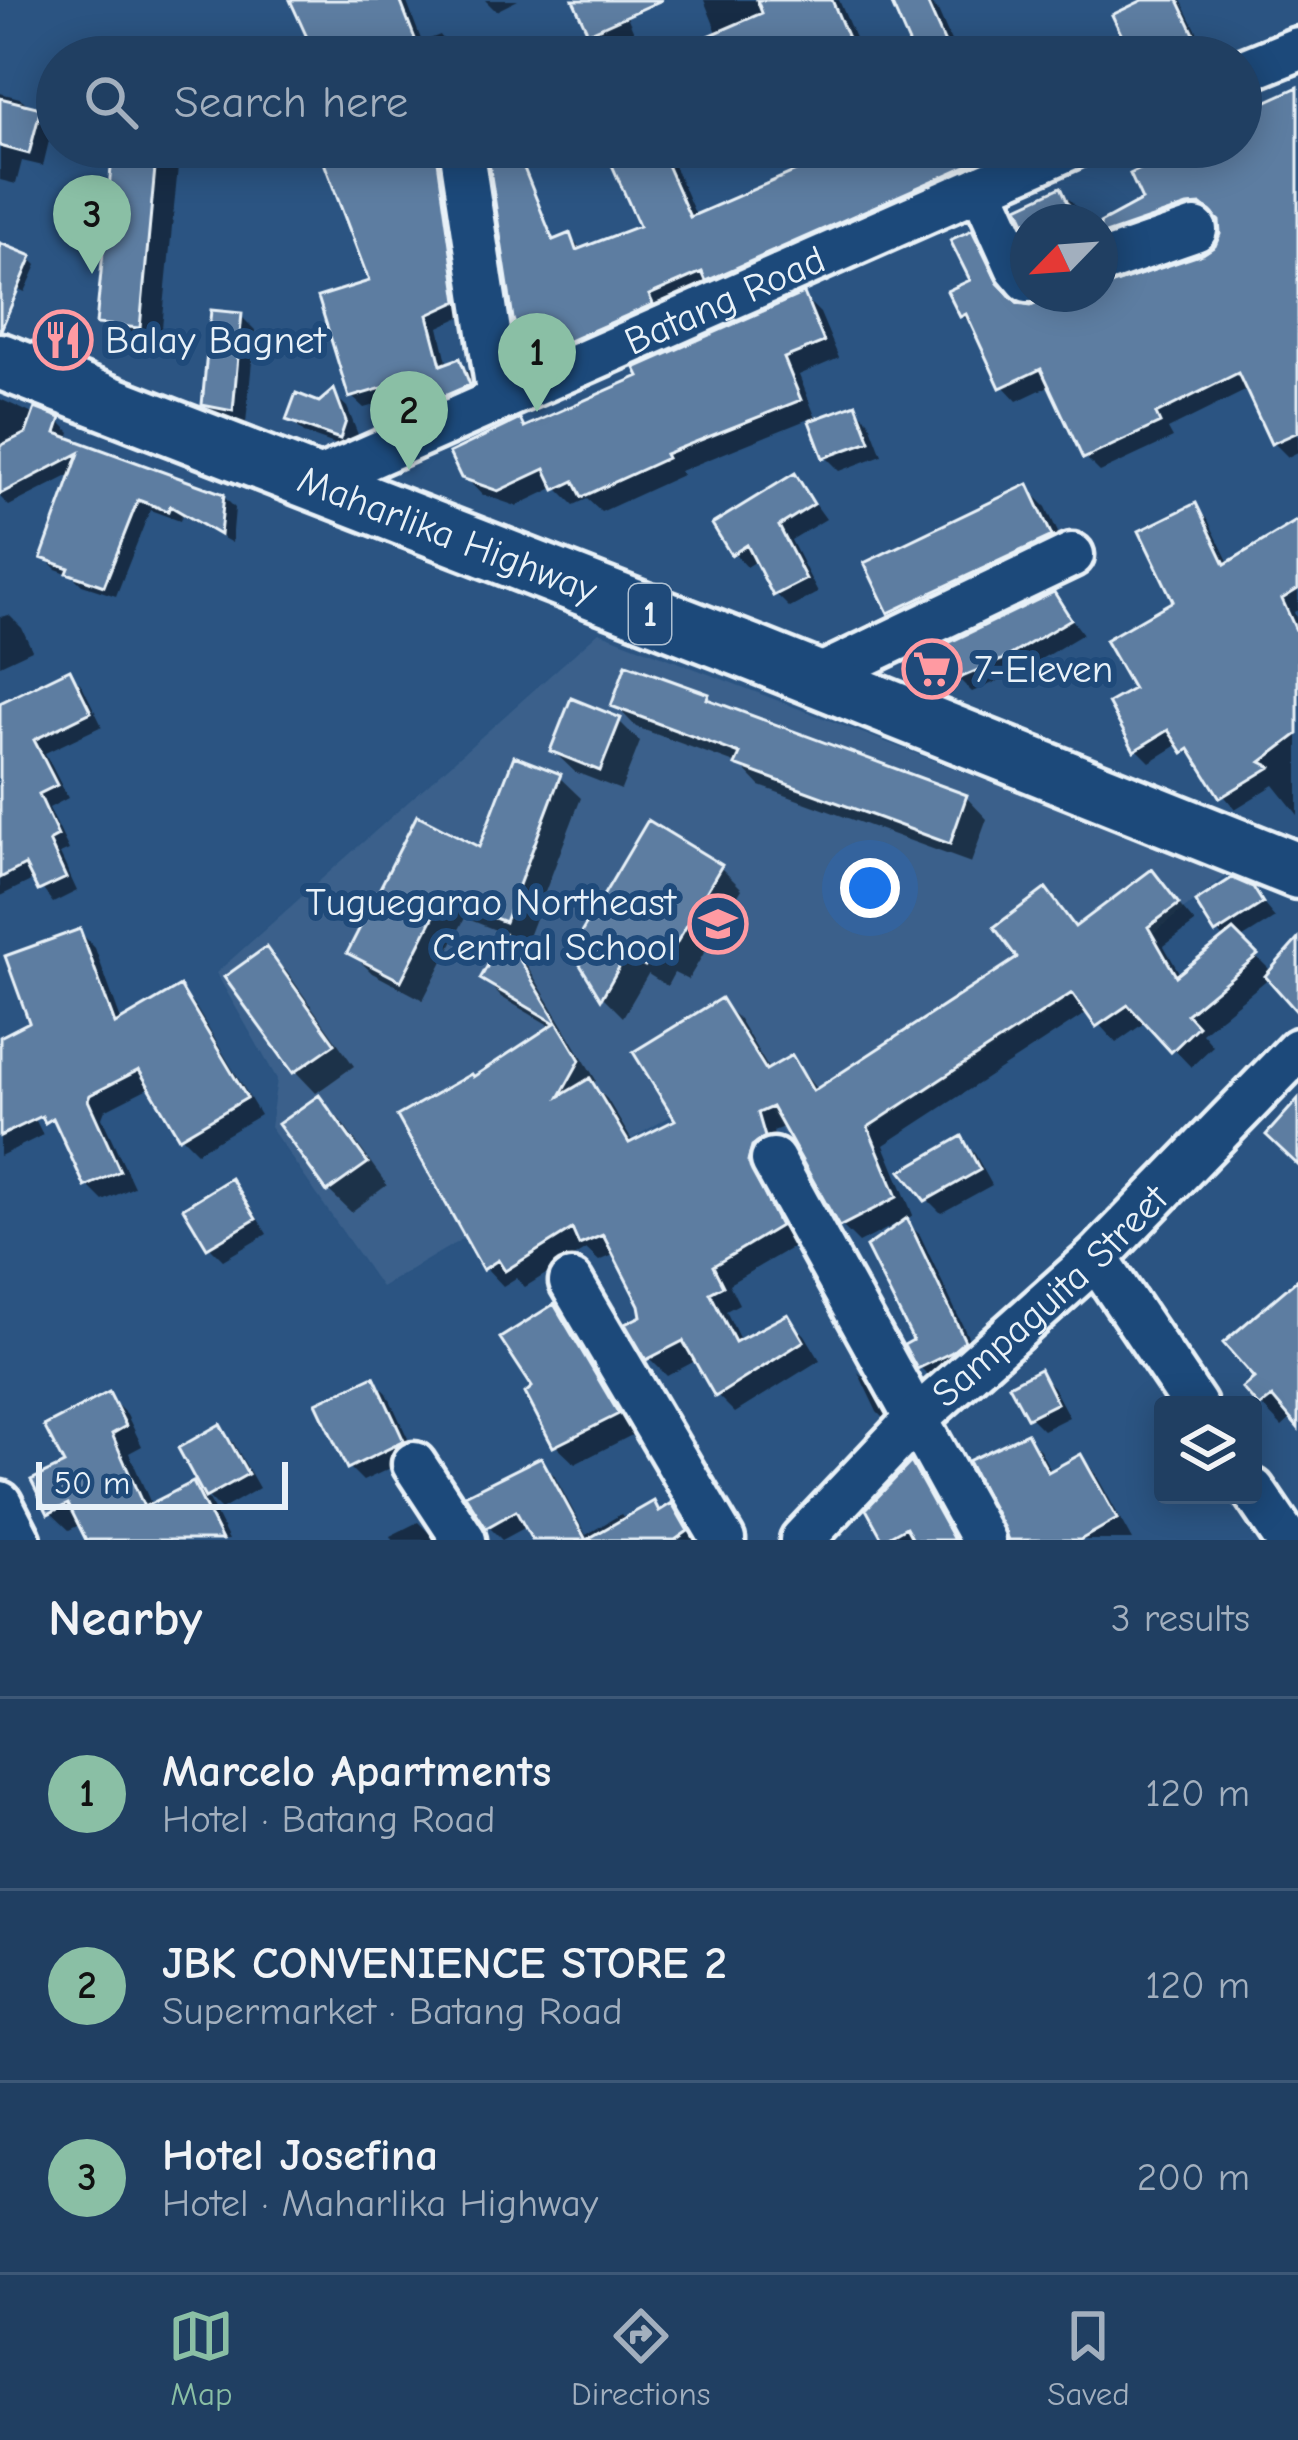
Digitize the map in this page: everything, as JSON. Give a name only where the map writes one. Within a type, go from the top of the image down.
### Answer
[{"type":"main road","name":"Maharlika Highway","points":[[0,361],[1298,871]]},
{"type":"street","points":[[1262,64],[1298,49]]},
{"type":"street","points":[[464,168],[500,398]]},
{"type":"street","name":"Batang Road","points":[[313,482],[1025,168]]},
{"type":"street","points":[[981,188],[1010,252]]},
{"type":"street","points":[[1118,257],[1195,230]]},
{"type":"street","points":[[815,678],[1072,554]]},
{"type":"street","name":"Sampaguita Street","points":[[802,1540],[915,1420],[1096,1258],[1298,1051]]},
{"type":"street","points":[[773,1160],[983,1540]]},
{"type":"street","points":[[1096,1258],[1190,1396]]},
{"type":"street","points":[[571,1282],[723,1540]]},
{"type":"street","points":[[414,1464],[464,1540]]},
{"type":"street","points":[[0,1503],[19,1540]]},
{"type":"street","points":[[1262,1503],[1287,1540]]},
{"type":"shaded area","name":"Tuguegarao Northeast Central School","points":[[599,632],[1229,874],[1054,1010],[806,1170],[745,1072],[381,1287],[270,1127],[277,1079],[216,973]]},
{"type":"building","points":[[290,0],[400,0],[414,36],[306,36]]},
{"type":"building","points":[[573,0],[662,0],[588,33]]},
{"type":"building","points":[[757,0],[832,0],[847,36],[709,36],[762,13]]},
{"type":"building","points":[[890,0],[926,0],[942,36],[906,36]]},
{"type":"building","points":[[1143,0],[1178,0],[1195,36],[1122,36],[1112,15]]},
{"type":"building","points":[[1298,87],[1298,432],[1271,444],[1238,373],[1156,414],[1160,423],[1083,459],[1041,369],[1000,388],[966,314],[960,317],[947,291],[970,280],[950,240],[972,230],[998,283],[1010,295],[1010,312],[1118,312],[1118,282],[1203,254],[1215,246],[1220,234],[1219,221],[1201,205],[1118,230],[1118,213],[1142,200],[1130,174],[1143,168],[1262,168],[1262,103]]},
{"type":"building","points":[[0,98],[36,107],[29,154],[0,146]]},
{"type":"building","points":[[111,168],[155,168],[140,328],[96,324]]},
{"type":"building","points":[[326,168],[439,168],[458,301],[428,315],[441,365],[460,358],[470,385],[419,407],[409,380],[349,398],[318,297],[369,281]]},
{"type":"building","points":[[490,168],[524,168],[553,240],[570,233],[576,250],[639,226],[613,168],[668,168],[690,217],[803,168],[962,168],[706,281],[702,272],[649,295],[653,304],[528,359],[513,319]]},
{"type":"building","points":[[1061,187],[1069,204],[1024,204]]},
{"type":"building","points":[[0,243],[32,256],[1,330],[0,330]]},
{"type":"building","points":[[804,293],[824,342],[784,358],[801,400],[665,454],[667,458],[582,497],[574,481],[555,490],[545,469],[498,491],[461,478],[449,453],[520,419],[524,427],[639,376],[635,368]]},
{"type":"building","points":[[211,310],[242,313],[233,411],[202,405]]},
{"type":"building","points":[[334,389],[346,421],[340,439],[286,420],[296,393],[319,402]]},
{"type":"building","points":[[856,404],[870,441],[823,458],[809,421]]},
{"type":"building","points":[[35,408],[61,418],[56,433],[224,494],[220,535],[170,506],[168,511],[138,500],[104,586],[41,558],[79,453],[0,494],[0,446],[26,433]]},
{"type":"building","points":[[795,473],[814,504],[779,526],[806,579],[773,596],[747,545],[731,555],[712,524]]},
{"type":"building","points":[[1028,484],[1052,536],[888,613],[864,563]]},
{"type":"building","points":[[1196,503],[1225,564],[1298,520],[1298,589],[1282,599],[1298,635],[1298,734],[1261,762],[1271,767],[1220,798],[1189,749],[1183,753],[1168,730],[1134,751],[1108,703],[1133,689],[1105,640],[1173,601],[1139,531]]},
{"type":"building","points":[[1054,592],[1071,619],[1004,659],[955,680],[940,647]]},
{"type":"building","points":[[626,664],[709,694],[707,699],[967,795],[950,844],[735,765],[740,754],[611,706]]},
{"type":"building","points":[[70,669],[91,712],[34,740],[57,785],[39,794],[58,836],[49,841],[66,878],[38,891],[25,865],[0,878],[0,703]]},
{"type":"building","points":[[571,698],[621,718],[600,771],[550,751]]},
{"type":"building","points":[[514,756],[561,774],[505,922],[443,898],[401,981],[347,953],[417,815],[479,847]]},
{"type":"building","points":[[648,820],[722,865],[666,961],[652,954],[645,966],[626,955],[601,999],[571,950]]},
{"type":"building","points":[[1152,869],[1179,904],[1148,927],[1176,976],[1233,930],[1258,955],[1187,1014],[1198,1026],[1171,1052],[1128,1005],[1096,1027],[1072,993],[868,1127],[897,1197],[839,1227],[772,1107],[758,1113],[765,1137],[752,1146],[748,1161],[780,1226],[713,1266],[723,1286],[710,1293],[735,1342],[788,1314],[804,1341],[715,1397],[683,1341],[646,1360],[625,1324],[641,1316],[639,1305],[603,1235],[579,1245],[572,1229],[505,1271],[498,1260],[483,1270],[397,1116],[473,1077],[555,1023],[480,979],[505,935],[580,1060],[560,1096],[590,1078],[629,1143],[675,1120],[633,1052],[721,998],[766,1070],[792,1055],[813,1091],[1017,958],[994,927],[1046,888],[1075,927]]},
{"type":"building","points":[[1232,878],[1253,887],[1263,903],[1215,934],[1195,902]]},
{"type":"building","points":[[80,929],[115,1024],[180,986],[247,1098],[179,1138],[139,1070],[90,1095],[88,1100],[120,1171],[85,1187],[53,1118],[45,1123],[42,1116],[0,1136],[0,1037],[29,1022],[5,956]]},
{"type":"building","points":[[1298,939],[1298,1013],[1265,976]]},
{"type":"building","points":[[266,947],[335,1044],[293,1073],[224,977]]},
{"type":"building","points":[[319,1095],[368,1163],[327,1192],[278,1124]]},
{"type":"building","points":[[1298,1099],[1298,1165],[1266,1135]]},
{"type":"building","points":[[962,1136],[980,1170],[925,1201],[901,1171]]},
{"type":"building","points":[[231,1178],[256,1219],[207,1248],[183,1208]]},
{"type":"building","points":[[907,1218],[965,1341],[917,1369],[904,1345],[913,1340],[866,1247]]},
{"type":"building","points":[[1298,1279],[1298,1428],[1272,1397],[1262,1405],[1262,1396],[1249,1396],[1242,1388],[1254,1378],[1223,1343]]},
{"type":"building","points":[[554,1304],[619,1414],[553,1447],[525,1393],[532,1387],[500,1338]]},
{"type":"building","points":[[1040,1369],[1057,1403],[1027,1418],[1009,1385]]},
{"type":"building","points":[[374,1376],[404,1441],[347,1469],[316,1403]]},
{"type":"building","points":[[109,1392],[126,1426],[112,1434],[144,1507],[193,1482],[222,1540],[86,1540],[68,1504],[48,1514],[31,1480],[64,1464],[44,1426]]},
{"type":"building","points":[[220,1424],[248,1474],[205,1498],[178,1448]]},
{"type":"building","points":[[1027,1433],[1048,1472],[1081,1454],[1117,1519],[1080,1540],[1008,1540],[968,1461]]},
{"type":"building","points":[[541,1457],[586,1540],[532,1540],[516,1511],[486,1528],[465,1495]]},
{"type":"building","points":[[911,1462],[954,1540],[913,1540],[906,1527],[883,1540],[866,1509]]},
{"type":"building","points":[[654,1501],[659,1511],[672,1503],[688,1531],[675,1540],[586,1540]]},
{"type":"place","name":"Hotel Josefina","points":[[92,274]]},
{"type":"place","name":"Balay Bagnet","points":[[63,340]]},
{"type":"place","name":"Marcelo Apartments","points":[[537,412]]},
{"type":"place","name":"JBK CONVENIENCE STORE 2","points":[[409,470]]},
{"type":"place","name":"7-Eleven","points":[[932,669]]},
{"type":"place","name":"Tuguegarao Northeast Central School","points":[[718,924]]}]
